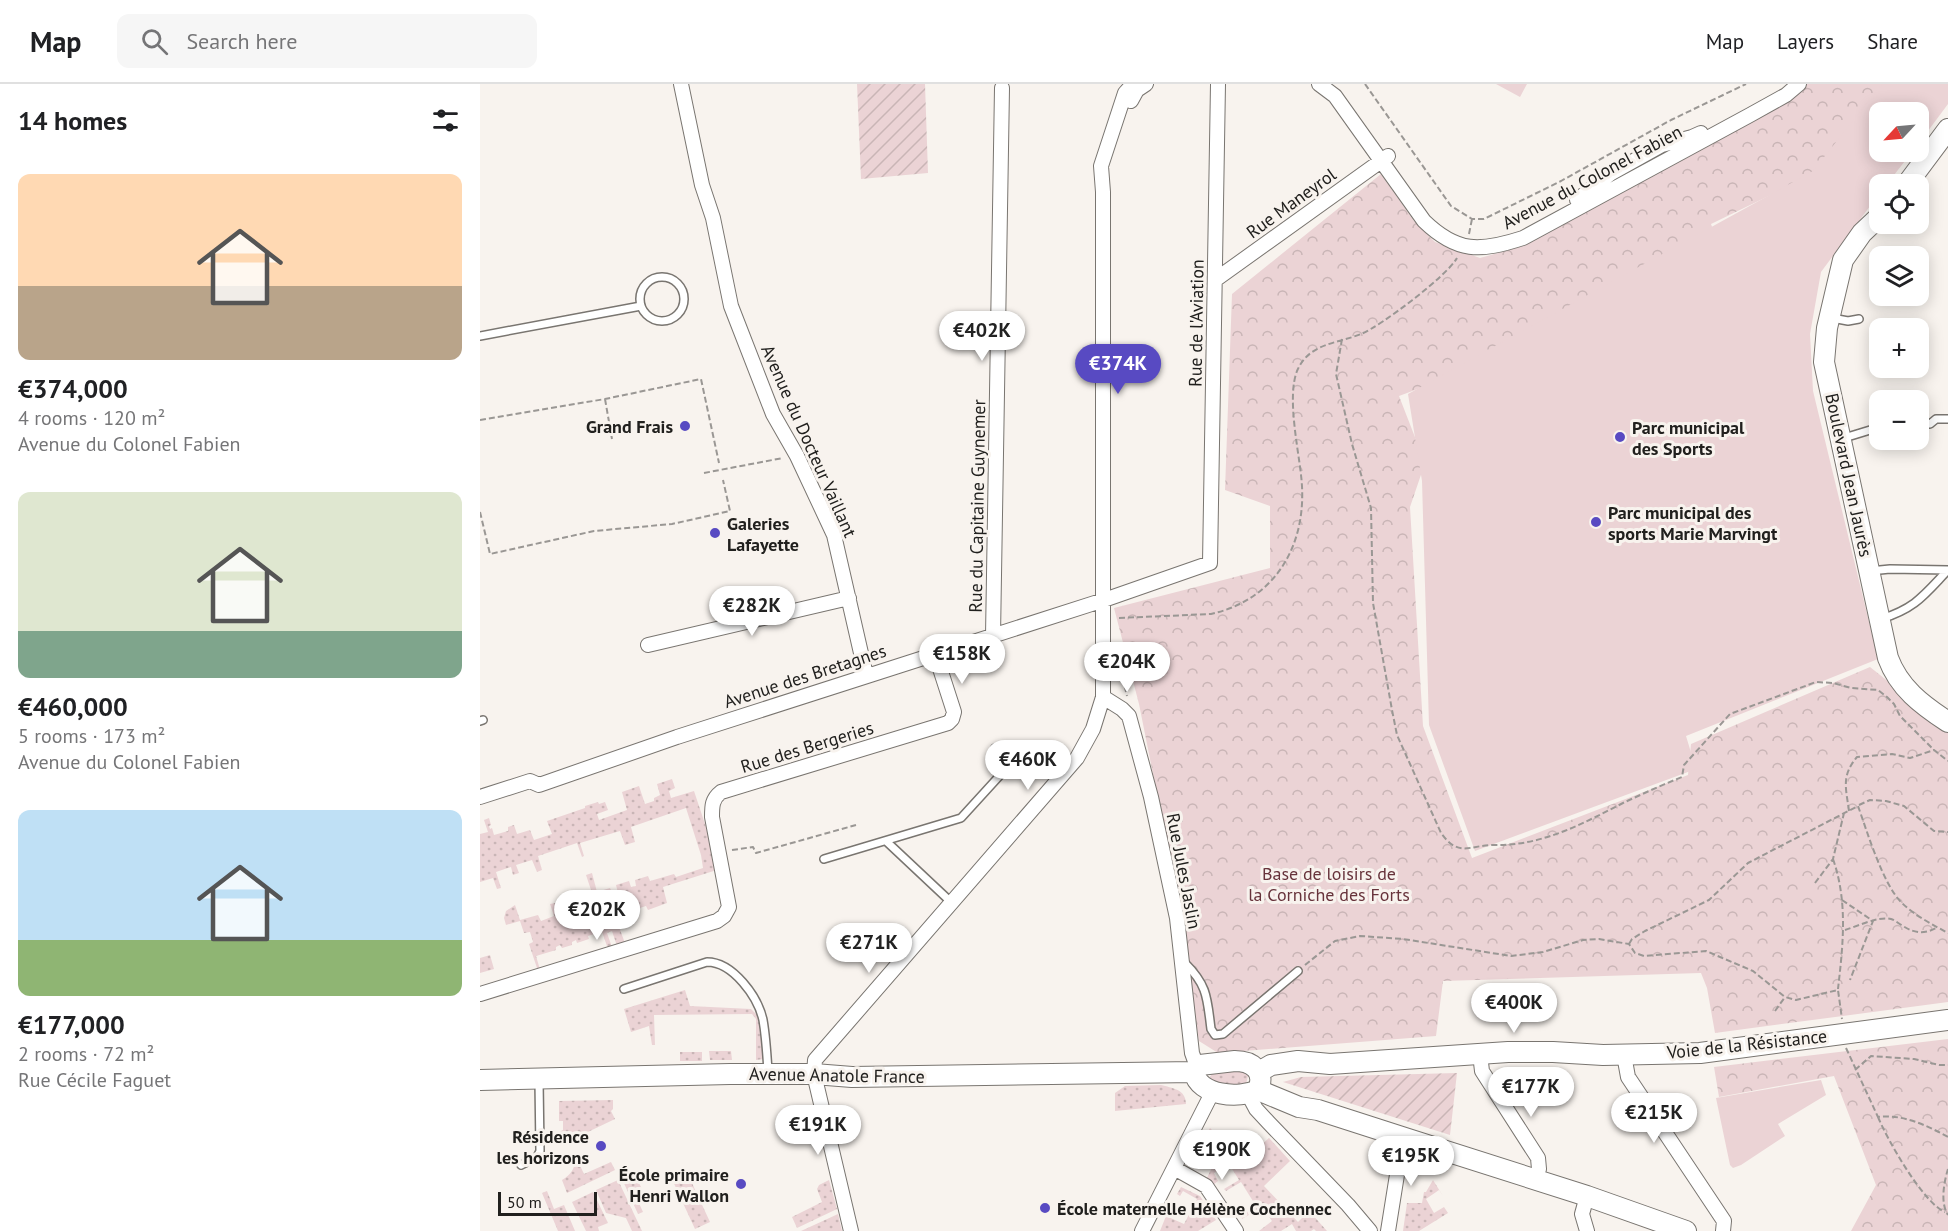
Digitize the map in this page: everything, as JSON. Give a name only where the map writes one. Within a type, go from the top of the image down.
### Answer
[{"type":"street","name":"Avenue du Docteur Vaillant","points":[[681,84],[699,174],[713,218],[731,306],[773,414],[797,456],[834,535],[866,675]]},
{"type":"street","points":[[851,1231],[814,1074],[815,1060],[1077,758],[1094,729],[1103,697],[1103,192],[1101,166],[1125,93],[1133,84]]},
{"type":"street","points":[[1103,192],[1110,162],[1131,99],[1137,90],[1146,84]]},
{"type":"street","name":"Rue de l'Aviation","points":[[1210,563],[1218,84]]},
{"type":"street","name":"Avenue du Colonel Fabien","points":[[1319,84],[1335,96],[1434,220],[1458,236],[1477,241],[1513,232],[1580,198],[1610,174],[1662,145],[1692,137],[1789,84]]},
{"type":"street","name":"Avenue du Colonel Fabien","points":[[1333,84],[1340,90],[1424,221],[1437,234],[1465,247],[1497,246],[1522,238],[1786,95],[1799,84]]},
{"type":"street","name":"Rue du Capitaine Guynemer","points":[[993,636],[1002,88]]},
{"type":"street","points":[[1914,174],[1948,129]]},
{"type":"street","name":"Rue Maneyrol","points":[[1215,279],[1384,158]]},
{"type":"street","name":"Boulevard Jean Jaurès","points":[[1869,226],[1843,260],[1830,318],[1824,362],[1879,620],[1893,672],[1909,692],[1948,722]]},
{"type":"street","name":"Avenue des Bretagnes","points":[[480,797],[530,781],[539,784],[866,675],[1104,600],[1210,563]]},
{"type":"street","points":[[648,645],[849,598]]},
{"type":"street","name":"Rue des Bergeries","points":[[480,994],[717,921],[724,916],[729,907],[712,805],[715,797],[721,792],[948,723],[952,719],[952,705],[935,653]]},
{"type":"street","points":[[1103,697],[1129,716]]},
{"type":"street","name":"Rue Jules Jaslin","points":[[1129,716],[1163,849],[1177,918],[1195,1070]]},
{"type":"street","name":"Voie de la Résistance","points":[[1255,1085],[1271,1065],[1284,1062],[1330,1064],[1480,1054],[1553,1052],[1700,1053],[1948,1020]]},
{"type":"street","points":[[1480,1054],[1482,1071],[1538,1158],[1539,1169],[1534,1180]]},
{"type":"street","points":[[1624,1054],[1628,1077],[1724,1221],[1723,1231]]},
{"type":"street","name":"Avenue Anatole France","points":[[480,1080],[768,1074],[852,1077],[1195,1070],[1203,1064],[1244,1061],[1255,1066],[1255,1085]]},
{"type":"street","points":[[1195,1070],[1196,1079],[1201,1086],[1213,1091],[1231,1094],[1255,1085],[1299,1107],[1318,1110],[1587,1196],[1686,1231]]},
{"type":"street","points":[[1255,1085],[1256,1109],[1370,1231]]},
{"type":"street","points":[[1142,1231],[1213,1091]]},
{"type":"street","points":[[1388,1231],[1405,1138]]},
{"type":"street","points":[[1174,1168],[1206,1186],[1236,1231]]},
{"type":"street","points":[[1587,1196],[1582,1214],[1587,1231]]},
{"type":"lane","points":[[655,278],[669,278],[675,281],[684,293],[683,308],[673,319],[658,321],[651,318],[641,306],[641,293],[655,278]]},
{"type":"lane","points":[[480,336],[641,306]]},
{"type":"lane","points":[[1830,318],[1848,321],[1859,318]]},
{"type":"lane","points":[[1929,424],[1936,418],[1948,419]]},
{"type":"lane","points":[[1841,438],[1869,430]]},
{"type":"lane","points":[[1870,571],[1948,570]]},
{"type":"lane","points":[[1879,620],[1898,614],[1922,599],[1948,570]]},
{"type":"lane","points":[[824,860],[961,818],[1003,772],[995,748]]},
{"type":"lane","points":[[886,841],[952,903]]},
{"type":"lane","points":[[1183,961],[1200,978],[1204,987],[1211,1029],[1215,1035],[1219,1036],[1298,971]]},
{"type":"lane","points":[[624,989],[707,962],[724,966],[737,974],[759,1008],[766,1042],[768,1074]]},
{"type":"lane","points":[[521,1165],[537,1157],[540,1151],[538,1079]]},
{"type":"path","points":[[1365,84],[1452,206],[1472,219],[1484,219],[1561,181],[1671,120],[1746,84]]},
{"type":"path","points":[[1119,618],[1211,614],[1226,610],[1252,597],[1277,575],[1289,556],[1297,535],[1302,510],[1302,478],[1295,431],[1293,390],[1301,362],[1310,352],[1323,344],[1362,333],[1396,311],[1451,268],[1465,247]]},
{"type":"path","points":[[1342,339],[1336,374],[1352,444],[1371,508],[1373,603],[1397,735],[1442,833],[1452,845],[1461,849],[1493,845],[1504,847],[1566,832],[1582,825],[1682,777],[1684,765],[1730,714],[1816,682],[1878,690],[1894,704],[1900,716],[1948,761]]},
{"type":"path","points":[[480,420],[605,399],[701,379],[719,463]]},
{"type":"path","points":[[605,399],[612,439]]},
{"type":"path","points":[[704,473],[797,456]]},
{"type":"path","points":[[480,512],[490,554],[594,531],[672,524],[730,511],[723,480]]},
{"type":"path","points":[[1117,637],[1129,716]]},
{"type":"path","points":[[1849,811],[1846,786],[1848,768],[1857,757],[1892,754],[1910,758],[1934,750]]},
{"type":"path","points":[[1629,944],[1645,930],[1709,900],[1748,863],[1870,800],[1904,806],[1934,831],[1948,832]]},
{"type":"path","points":[[1858,806],[1874,852],[1901,902],[1948,933]]},
{"type":"path","points":[[1815,883],[1833,859],[1845,813]]},
{"type":"path","points":[[719,852],[753,847],[756,853],[856,825]]},
{"type":"path","points":[[1833,859],[1840,880],[1844,930],[1838,990],[1841,1012]]},
{"type":"path","points":[[1842,900],[1873,921]]},
{"type":"path","points":[[1844,930],[1873,921],[1890,919],[1919,932],[1928,933],[1938,927]]},
{"type":"path","points":[[1850,980],[1873,921]]},
{"type":"path","points":[[1298,971],[1335,941],[1360,936],[1403,939],[1511,956],[1543,952],[1583,940],[1599,939],[1629,944],[1635,953],[1644,956],[1706,951],[1753,971],[1785,997],[1797,1000],[1838,990]]},
{"type":"path","points":[[1775,1011],[1785,997]]},
{"type":"path","points":[[1844,1034],[1846,1051],[1884,1132],[1927,1196],[1947,1213]]},
{"type":"path","points":[[1855,1070],[1871,1056],[1914,1059],[1948,1065]]},
{"type":"path","points":[[1878,1117],[1906,1118],[1948,1137]]},
{"type":"path","points":[[1947,1213],[1944,1186],[1948,1168]]},
{"type":"green space","points":[[857,84],[925,84],[928,173],[861,179]]},
{"type":"green space","points":[[1496,84],[1527,84],[1520,97]]},
{"type":"green space","name":"Base de loisirs de la Corniche des Forts","points":[[1807,84],[1904,84],[1886,102],[1869,102],[1869,119],[1814,174],[1711,224],[1729,273],[1399,396],[1425,463],[1410,507],[1423,726],[1472,858],[1688,775],[1691,744],[1870,667],[1948,729],[1948,1002],[1715,1033],[1707,988],[1701,973],[1443,981],[1436,1036],[1218,1053],[1199,1041],[1177,894],[1139,704],[1114,608],[1270,568],[1270,506],[1225,490],[1232,294],[1381,174],[1414,221],[1435,242],[1480,258],[1523,246],[1789,99]]},
{"type":"green space","name":"Parc municipal des Sports","points":[[1882,84],[1948,84],[1948,104],[1929,130],[1929,102],[1869,102],[1869,162],[1904,162],[1895,174],[1869,174],[1869,207],[1821,272],[1810,334],[1813,391],[1878,659],[1686,736],[1696,769],[1475,851],[1429,725],[1422,481],[1408,394],[1813,171]]},
{"type":"green space","points":[[672,779],[675,788],[669,791],[671,798],[694,791],[720,869],[663,887],[667,903],[648,910],[646,906],[615,916],[626,946],[618,949],[612,931],[607,933],[613,950],[609,952],[597,917],[589,919],[594,934],[588,936],[589,939],[577,943],[576,940],[572,942],[572,945],[562,948],[560,945],[556,947],[556,950],[536,956],[541,973],[539,974],[529,944],[533,942],[530,932],[524,933],[520,921],[506,925],[504,918],[506,911],[515,905],[520,920],[538,915],[541,921],[554,916],[550,904],[555,903],[558,912],[572,908],[570,900],[592,893],[586,875],[592,873],[597,892],[610,888],[613,895],[618,893],[616,885],[629,881],[631,887],[636,886],[635,880],[648,876],[650,881],[674,874],[676,877],[703,868],[686,808],[631,827],[635,842],[625,845],[620,831],[580,843],[584,856],[582,857],[577,843],[538,856],[542,870],[537,872],[532,860],[516,865],[519,873],[513,875],[511,867],[496,872],[501,888],[497,889],[493,878],[480,882],[480,834],[488,832],[484,820],[489,818],[491,825],[489,826],[494,835],[508,831],[508,827],[514,825],[517,834],[530,830],[534,840],[552,834],[547,821],[585,808],[585,806],[605,802],[608,810],[597,814],[599,820],[627,810],[622,792],[639,786],[645,804],[654,801],[654,798],[660,795],[657,784]]},
{"type":"green space","points":[[490,955],[494,969],[480,973],[480,958]]},
{"type":"green space","points":[[685,990],[690,1006],[751,1009],[758,1016],[764,1059],[756,1060],[756,1019],[752,1014],[654,1015],[655,1045],[652,1045],[649,1026],[631,1032],[624,1009]]},
{"type":"green space","points":[[1948,1039],[1948,1231],[1851,1231],[1876,1185],[1834,1076],[1719,1097],[1714,1067]]},
{"type":"green space","points":[[709,1051],[731,1051],[732,1060],[710,1060]]},
{"type":"green space","points":[[680,1052],[702,1052],[702,1061],[680,1061]]},
{"type":"green space","points":[[1236,1069],[1246,1072],[1248,1076],[1246,1084],[1239,1089],[1212,1081],[1210,1077],[1213,1071]]},
{"type":"green space","points":[[1457,1073],[1450,1135],[1283,1082],[1301,1077]]},
{"type":"green space","points":[[1821,1080],[1826,1095],[1778,1124],[1785,1136],[1741,1165],[1733,1168],[1730,1165],[1716,1098]]},
{"type":"green space","points":[[1161,1085],[1181,1092],[1186,1104],[1115,1111],[1115,1093],[1125,1086]]},
{"type":"green space","points":[[613,1100],[611,1111],[615,1119],[569,1141],[565,1142],[560,1138],[559,1132],[563,1130],[563,1121],[559,1121],[559,1101]]},
{"type":"green space","points":[[1210,1128],[1242,1162],[1269,1138],[1290,1161],[1264,1186],[1298,1222],[1306,1214],[1308,1216],[1311,1213],[1327,1231],[1314,1229],[1296,1231],[1292,1224],[1281,1231],[1259,1231],[1272,1221],[1262,1207],[1242,1219],[1241,1216],[1256,1206],[1241,1182],[1226,1191],[1224,1189],[1239,1180],[1229,1164],[1214,1173],[1218,1181],[1213,1185],[1206,1180],[1217,1157],[1200,1148]]},
{"type":"green space","points":[[575,1155],[584,1174],[611,1162],[615,1170],[567,1193],[562,1180],[573,1170]]},
{"type":"green space","points":[[685,1168],[710,1222],[695,1229],[670,1175]]},
{"type":"green space","points":[[634,1173],[646,1197],[638,1201],[643,1212],[638,1214],[622,1179]]},
{"type":"green space","points":[[618,1180],[642,1231],[632,1231],[626,1218],[606,1213],[596,1190]]},
{"type":"green space","points":[[829,1180],[837,1209],[797,1228],[792,1217],[822,1202],[817,1189],[819,1185]]},
{"type":"green space","points":[[1433,1180],[1443,1196],[1439,1190],[1426,1199],[1434,1213],[1444,1207],[1448,1213],[1419,1231],[1403,1231],[1407,1203],[1422,1203],[1424,1192]]},
{"type":"green space","points":[[1181,1187],[1200,1196],[1216,1220],[1198,1231],[1160,1231],[1166,1216],[1184,1224],[1197,1199],[1183,1191],[1180,1196],[1177,1194]]},
{"type":"green space","points":[[547,1191],[554,1209],[564,1205],[575,1231],[558,1231],[542,1193]]},
{"type":"green space","points":[[593,1192],[608,1223],[598,1227],[599,1231],[586,1231],[572,1202]]},
{"type":"green space","points":[[838,1214],[842,1231],[801,1231]]},
{"type":"place","name":"Grand Frais","points":[[685,426]]},
{"type":"place","name":"Parc municipal des Sports","points":[[1620,437]]},
{"type":"place","name":"Parc municipal des sports Marie Marvingt","points":[[1596,522]]},
{"type":"place","name":"Galeries Lafayette","points":[[715,533]]},
{"type":"place","name":"Résidence les horizons","points":[[601,1146]]},
{"type":"place","name":"École primaire Henri Wallon","points":[[741,1184]]},
{"type":"place","name":"École maternelle Hélène Cochennec","points":[[1045,1208]]}]
